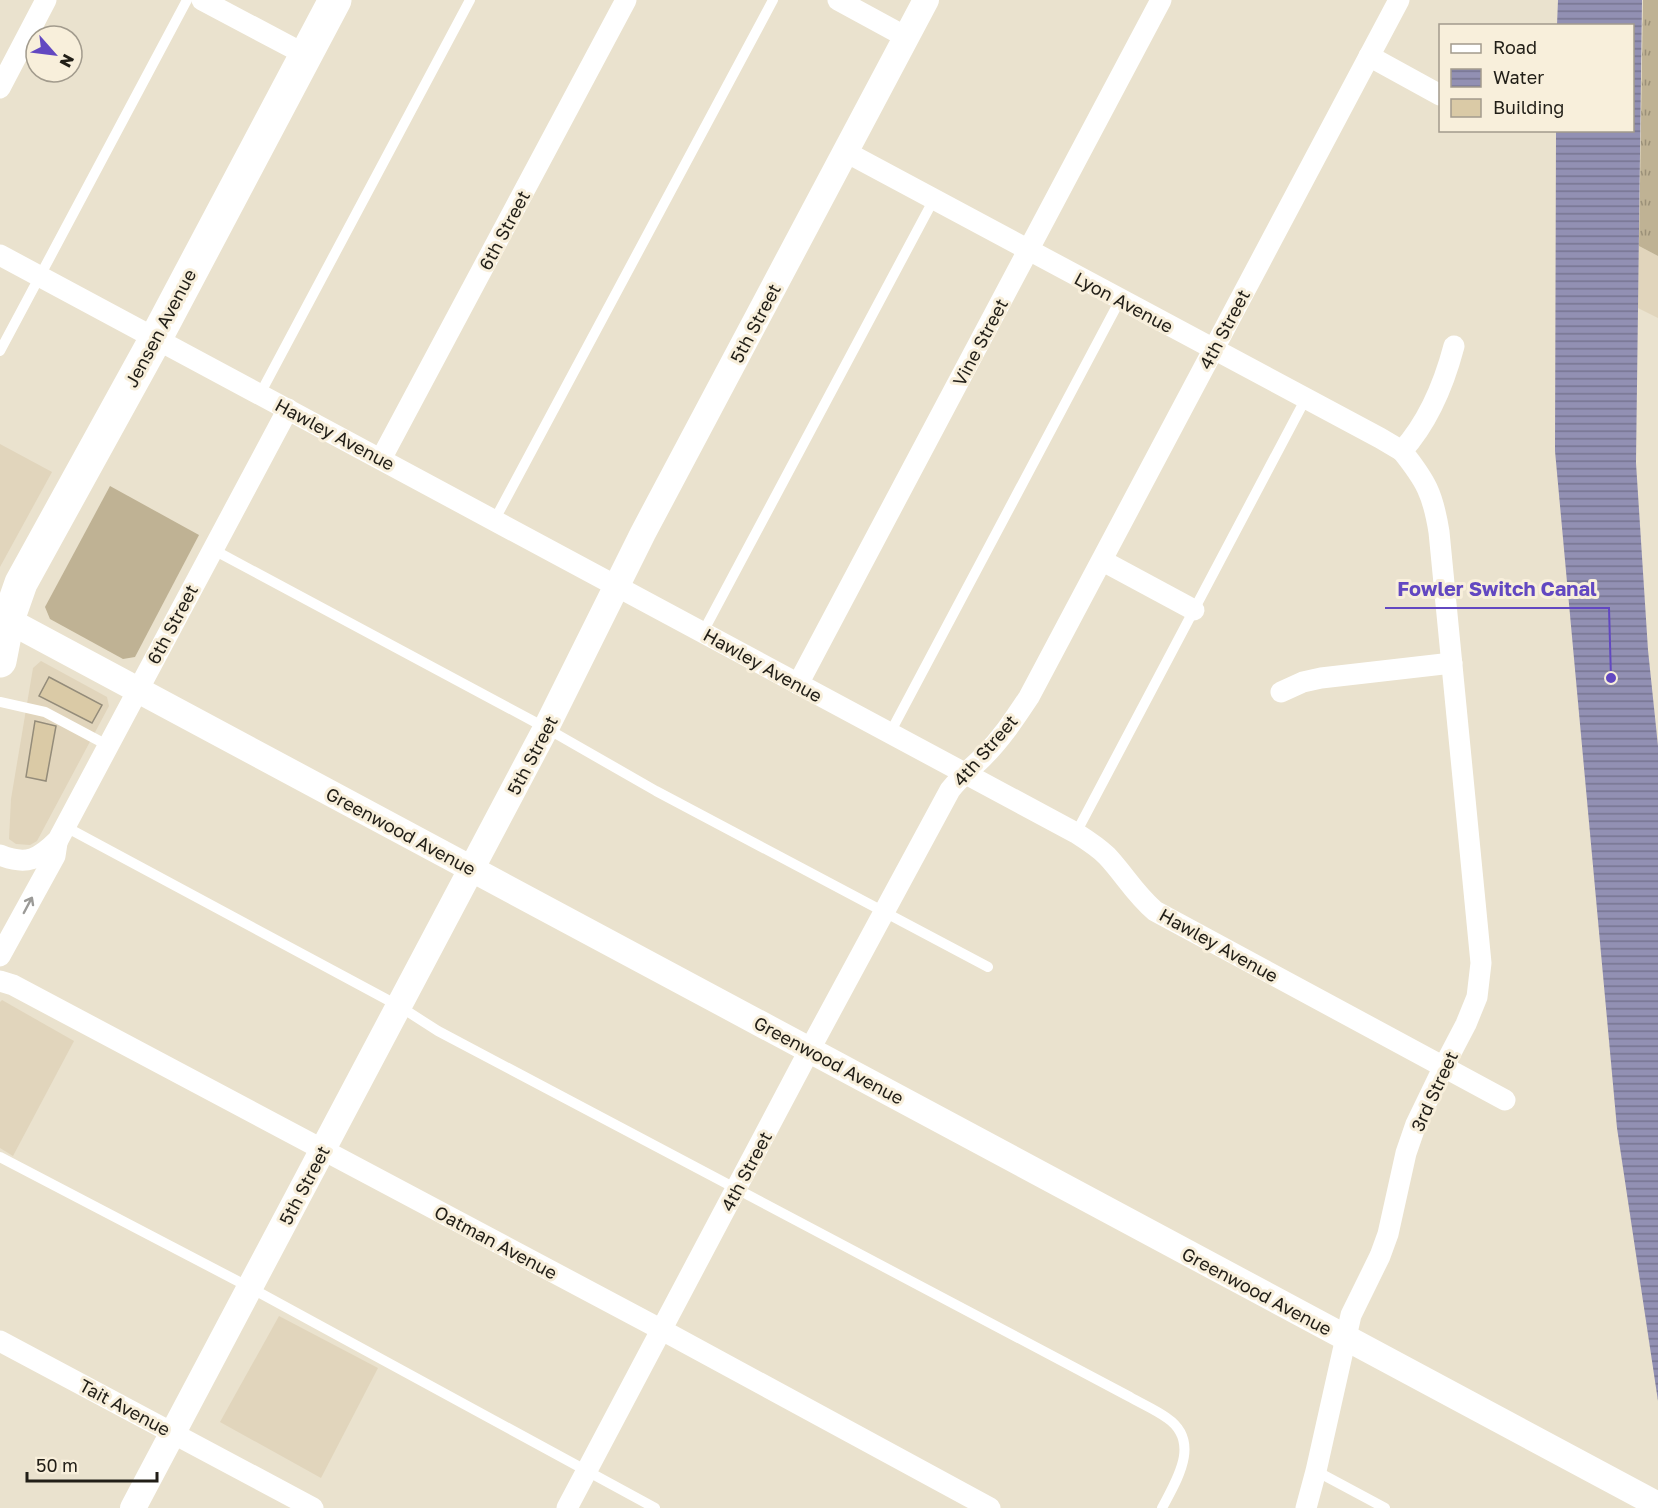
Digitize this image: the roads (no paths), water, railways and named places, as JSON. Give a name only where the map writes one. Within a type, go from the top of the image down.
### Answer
[{"type":"main road","name":"Jensen Avenue","points":[[0,661],[4,618],[21,583],[156,338],[335,0]]},
{"type":"street","points":[[0,88],[46,0]]},
{"type":"street","points":[[202,0],[306,55]]},
{"type":"street","name":"6th Street","points":[[381,459],[626,0]]},
{"type":"street","points":[[838,0],[906,37]]},
{"type":"street","name":"5th Street","points":[[133,1508],[472,870],[643,533],[926,0]]},
{"type":"street","name":"Vine Street","points":[[798,684],[1161,0]]},
{"type":"street","name":"4th Street","points":[[567,1508],[950,790],[963,773],[982,758],[1008,729],[1029,697],[1399,0]]},
{"type":"street","points":[[1369,56],[1439,94]]},
{"type":"street","name":"Lyon Avenue","points":[[846,152],[1402,451]]},
{"type":"street","name":"Hawley Avenue","points":[[0,255],[1076,832],[1108,857],[1140,898],[1155,910],[1505,1100]]},
{"type":"street","points":[[1402,451],[1420,429],[1440,391],[1455,346]]},
{"type":"street","name":"6th Street","points":[[0,956],[55,856],[61,833],[107,745],[288,409]]},
{"type":"street","name":"3rd Street","points":[[1306,1508],[1351,1315],[1380,1256],[1388,1234],[1406,1153],[1416,1124],[1477,997],[1481,963],[1435,504],[1421,475],[1402,451]]},
{"type":"street","points":[[1103,561],[1194,610]]},
{"type":"street","name":"Greenwood Avenue","points":[[4,618],[1658,1505]]},
{"type":"street","points":[[1281,692],[1303,682],[1321,678],[1452,663]]},
{"type":"street","name":"6th Street","points":[[0,855],[21,861],[33,859],[42,855],[61,833]]},
{"type":"street","name":"Oatman Avenue","points":[[0,981],[14,985],[324,1149],[990,1508]]},
{"type":"street","name":"Tait Avenue","points":[[0,1341],[312,1508]]},
{"type":"lane","points":[[0,351],[187,0]]},
{"type":"lane","points":[[260,394],[470,0]]},
{"type":"lane","points":[[494,521],[773,0]]},
{"type":"lane","points":[[703,632],[934,200]]},
{"type":"lane","points":[[890,733],[1120,300]]},
{"type":"lane","points":[[1076,832],[1306,398]]},
{"type":"lane","points":[[212,549],[988,967]]},
{"type":"lane","points":[[0,702],[45,712],[107,745]]},
{"type":"lane","points":[[61,833],[399,1006],[438,1031],[1130,1396],[1170,1420],[1183,1440],[1185,1454],[1183,1467],[1162,1508]]},
{"type":"lane","points":[[0,1157],[249,1287],[655,1508]]},
{"type":"lane","points":[[1316,1471],[1385,1508]]},
{"type":"water","points":[[1558,0],[1642,0],[1636,463],[1648,650],[1658,746],[1658,1401],[1617,1128],[1555,451],[1556,132],[1634,132],[1634,24],[1557,24]]},
{"type":"place","name":"Fowler Switch Canal","points":[[1611,678]]}]
